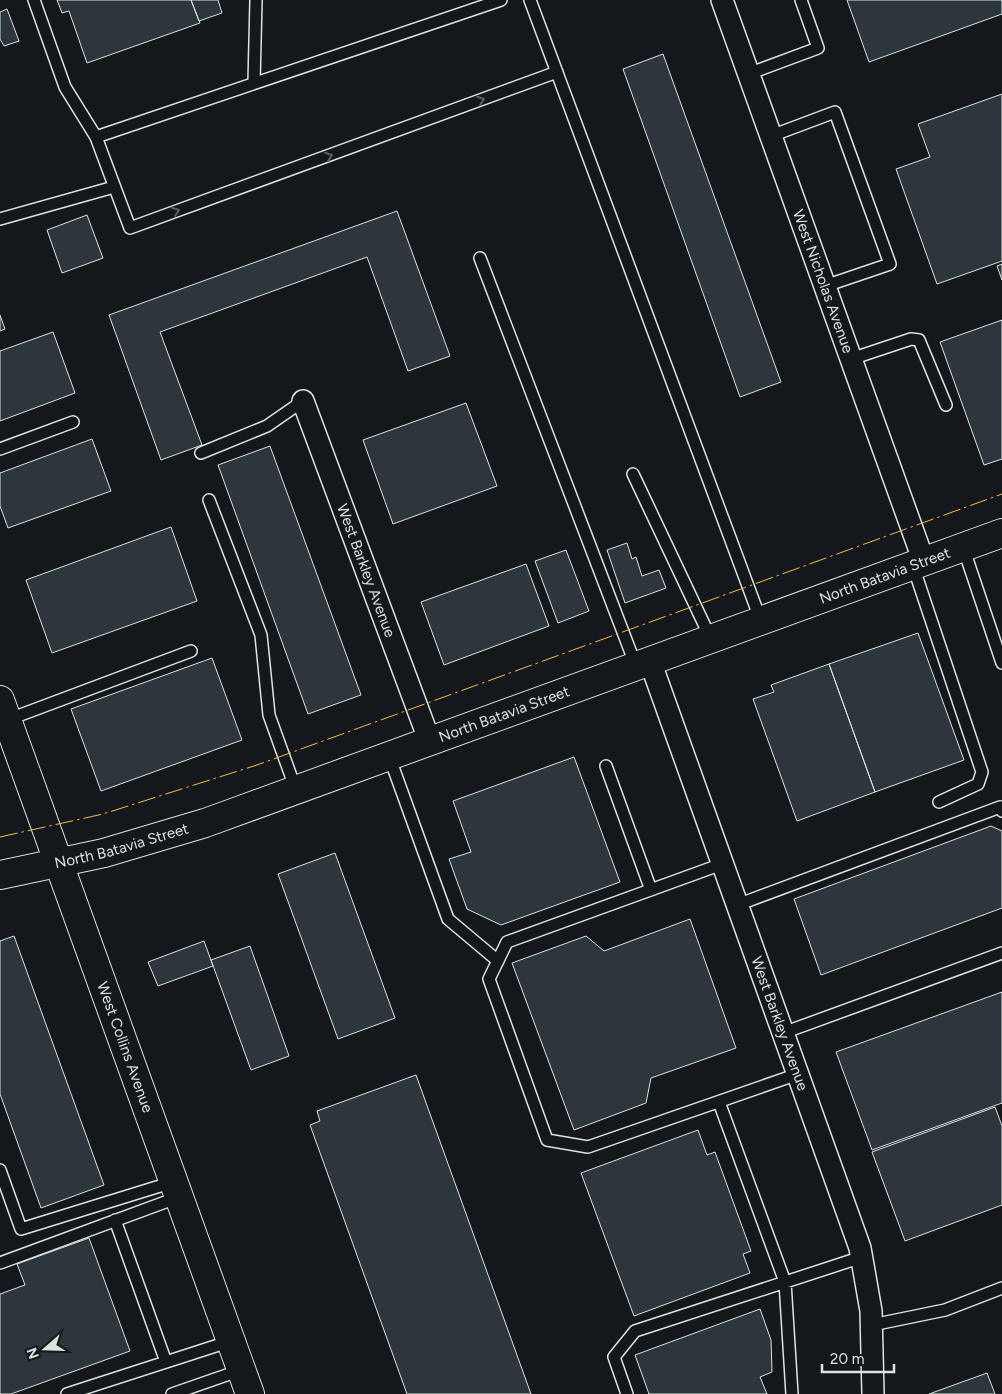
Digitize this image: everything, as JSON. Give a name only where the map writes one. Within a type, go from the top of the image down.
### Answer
[{"type":"street","name":"West Nicholas Avenue","points":[[722,0],[851,360],[918,564]]},
{"type":"street","name":"West Barkley Avenue","points":[[303,401],[430,742]]},
{"type":"street","name":"North Batavia Street","points":[[0,875],[156,839],[430,742],[1002,533]]},
{"type":"street","name":"West Barkley Avenue","points":[[643,664],[722,864],[862,1257],[872,1325],[873,1394]]},
{"type":"street","name":"West Collins Avenue","points":[[4,710],[245,1382]]},
{"type":"lane","points":[[34,0],[65,87],[96,137],[130,228],[557,72]]},
{"type":"lane","points":[[254,83],[256,0]]},
{"type":"lane","points":[[96,137],[501,0]]},
{"type":"lane","points":[[530,0],[762,621]]},
{"type":"lane","points":[[748,74],[818,48],[801,0]]},
{"type":"lane","points":[[771,136],[835,112],[890,264],[825,286]]},
{"type":"lane","points":[[0,219],[114,187]]},
{"type":"lane","points":[[480,258],[643,664]]},
{"type":"lane","points":[[851,360],[911,339],[919,340],[923,344],[946,405]]},
{"type":"lane","points":[[201,453],[267,426],[303,401]]},
{"type":"lane","points":[[0,449],[73,422]]},
{"type":"lane","points":[[632,474],[711,639]]},
{"type":"lane","points":[[209,500],[261,635],[269,715],[296,790]]},
{"type":"lane","points":[[964,547],[1002,663]]},
{"type":"lane","points":[[918,564],[982,772],[978,784],[938,802]]},
{"type":"lane","points":[[4,710],[191,650]]},
{"type":"lane","points":[[389,756],[448,919],[498,961]]},
{"type":"lane","points":[[606,766],[652,890]]},
{"type":"lane","points":[[737,905],[1000,807],[1002,812]]},
{"type":"lane","points":[[722,864],[507,942],[489,979],[547,1140],[588,1147],[798,1074]]},
{"type":"lane","points":[[783,1033],[1002,953]]},
{"type":"lane","points":[[719,1102],[785,1282],[792,1394]]},
{"type":"lane","points":[[0,1170],[20,1230],[176,1189]]},
{"type":"lane","points":[[0,1263],[115,1220],[176,1189]]},
{"type":"lane","points":[[115,1220],[166,1362]]},
{"type":"lane","points":[[628,1394],[614,1357],[635,1331],[862,1257]]},
{"type":"lane","points":[[872,1325],[944,1310],[1002,1288]]},
{"type":"lane","points":[[67,1394],[231,1341]]},
{"type":"lane","points":[[173,1394],[245,1382]]},
{"type":"building","points":[[57,0],[191,0],[200,23],[87,63],[69,11],[62,13]]},
{"type":"building","points":[[191,0],[218,0],[222,13],[199,21]]},
{"type":"building","points":[[847,0],[1002,0],[1002,14],[869,62]]},
{"type":"building","points":[[7,9],[19,41],[4,46],[0,39],[0,12]]},
{"type":"building","points":[[663,54],[781,382],[740,397],[623,69]]},
{"type":"building","points":[[1002,94],[1002,261],[937,284],[896,169],[930,157],[918,124]]},
{"type":"building","points":[[397,211],[450,356],[408,371],[367,257],[160,332],[202,445],[161,460],[109,315]]},
{"type":"building","points":[[87,215],[103,258],[62,273],[47,230]]},
{"type":"building","points":[[1002,264],[1002,280],[997,266]]},
{"type":"building","points":[[0,315],[5,329],[0,331]]},
{"type":"building","points":[[1002,320],[1002,459],[984,465],[940,342]]},
{"type":"building","points":[[53,332],[75,393],[0,421],[0,351]]},
{"type":"building","points":[[466,403],[497,486],[393,524],[363,440]]},
{"type":"building","points":[[92,439],[111,491],[8,528],[0,506],[0,473]]},
{"type":"building","points":[[270,446],[361,695],[308,714],[218,465]]},
{"type":"building","points":[[171,527],[197,601],[52,653],[26,580]]},
{"type":"building","points":[[627,543],[632,559],[636,557],[642,576],[659,570],[666,588],[625,603],[607,550]]},
{"type":"building","points":[[566,550],[589,611],[558,623],[535,561]]},
{"type":"building","points":[[526,564],[549,626],[444,665],[421,602]]},
{"type":"building","points":[[918,633],[964,760],[875,792],[829,664]]},
{"type":"building","points":[[212,658],[242,740],[101,791],[71,709]]},
{"type":"building","points":[[829,664],[875,792],[797,821],[753,699],[774,692],[771,685]]},
{"type":"building","points":[[574,757],[620,882],[501,925],[467,909],[449,859],[471,852],[453,801]]},
{"type":"building","points":[[991,826],[1002,831],[1002,908],[821,975],[794,899]]},
{"type":"building","points":[[335,853],[395,1018],[338,1039],[278,874]]},
{"type":"building","points":[[690,919],[736,1048],[651,1078],[646,1103],[574,1130],[512,963],[586,936],[604,951]]},
{"type":"building","points":[[14,936],[104,1185],[41,1208],[0,1094],[0,941]]},
{"type":"building","points":[[204,941],[213,966],[158,986],[148,962]]},
{"type":"building","points":[[250,946],[289,1056],[251,1070],[211,960]]},
{"type":"building","points":[[1002,992],[1002,1103],[872,1150],[836,1052]]},
{"type":"building","points":[[416,1075],[531,1394],[407,1394],[310,1125],[320,1121],[317,1111]]},
{"type":"building","points":[[995,1107],[1002,1126],[1002,1205],[905,1241],[872,1152]]},
{"type":"building","points":[[698,1130],[707,1155],[715,1152],[751,1251],[743,1254],[750,1273],[634,1316],[581,1173]]},
{"type":"building","points":[[89,1238],[130,1351],[11,1394],[0,1394],[0,1294],[25,1285],[17,1264]]},
{"type":"building","points":[[760,1309],[771,1340],[772,1372],[760,1377],[767,1394],[649,1394],[635,1355]]},
{"type":"building","points":[[987,1373],[995,1394],[929,1394]]},
{"type":"power","points":[[0,837],[103,814],[257,765],[1002,494]]}]
